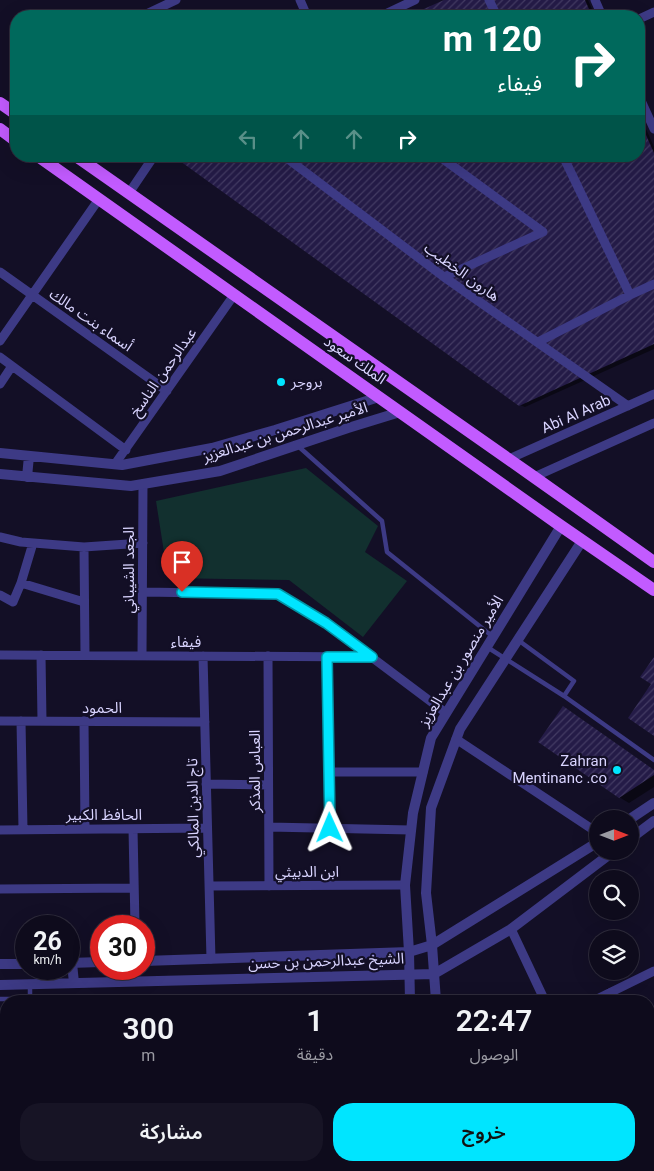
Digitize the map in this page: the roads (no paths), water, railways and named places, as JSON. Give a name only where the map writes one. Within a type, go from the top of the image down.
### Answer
[{"type":"main road","name":"الملك سعود","points":[[47,162],[654,590]]},
{"type":"main road","name":"الملك سعود","points":[[85,162],[654,562]]},
{"type":"street","points":[[155,10],[176,0]]},
{"type":"street","points":[[392,10],[409,1]]},
{"type":"street","points":[[651,116],[654,129]]},
{"type":"street","points":[[129,193],[150,162]]},
{"type":"street","name":"هارون الخطيب","points":[[295,162],[444,277],[628,406]]},
{"type":"street","points":[[444,277],[543,232],[447,162]]},
{"type":"street","points":[[567,162],[630,295]]},
{"type":"street","points":[[0,341],[99,199]]},
{"type":"street","name":"أسماء بنت مالك","points":[[0,272],[167,391]]},
{"type":"street","points":[[538,342],[654,284]]},
{"type":"street","name":"عبدالرحمن الناسخ","points":[[115,464],[234,295]]},
{"type":"street","points":[[0,357],[126,450]]},
{"type":"street","points":[[0,384],[12,366]]},
{"type":"street","name":"Abi Al Arab","points":[[509,459],[654,394]]},
{"type":"street","name":"الأمير عبدالرحمن بن عبدالعزيز","points":[[0,453],[122,465],[212,448],[379,397]]},
{"type":"street","points":[[340,409],[346,410],[352,417],[353,421],[348,428]]},
{"type":"street","name":"الأمير عبدالرحمن بن عبدالعزيز","points":[[0,474],[131,486],[220,471],[400,412]]},
{"type":"street","points":[[534,477],[654,423]]},
{"type":"street","points":[[27,476],[29,456]]},
{"type":"street","name":"الجعد الشيباني","points":[[142,656],[143,484]]},
{"type":"street","name":"الأمير منصور بن عبدالعزيز","points":[[410,995],[405,885],[413,813],[431,738],[561,526]]},
{"type":"street","points":[[0,537],[21,542],[84,547],[143,543]]},
{"type":"street","points":[[436,995],[426,893],[431,808],[460,729],[582,540]]},
{"type":"street","points":[[0,595],[13,602],[33,543]]},
{"type":"street","points":[[84,547],[85,655]]},
{"type":"street","points":[[21,583],[84,602]]},
{"type":"street","points":[[143,592],[278,594],[326,623],[446,713]]},
{"type":"street","name":"فيفاء","points":[[0,655],[372,657]]},
{"type":"street","points":[[41,655],[42,721]]},
{"type":"street","name":"تاج الدين المالكي","points":[[203,656],[211,959]]},
{"type":"street","name":"العباس المذكر","points":[[268,656],[269,886]]},
{"type":"street","points":[[327,657],[330,828]]},
{"type":"street","name":"الحمود","points":[[0,721],[205,722]]},
{"type":"street","points":[[21,721],[22,829]]},
{"type":"street","points":[[84,721],[85,829]]},
{"type":"street","points":[[456,739],[589,827]]},
{"type":"street","points":[[329,772],[423,772]]},
{"type":"street","points":[[206,784],[268,785]]},
{"type":"street","points":[[639,814],[654,803]]},
{"type":"street","points":[[639,832],[654,821]]},
{"type":"street","points":[[269,827],[411,830]]},
{"type":"street","name":"الحافظ الكبير","points":[[0,830],[207,828]]},
{"type":"street","points":[[133,829],[135,915]]},
{"type":"street","name":"الشيخ عبدالرحمن بن حسن","points":[[155,961],[409,952],[432,945],[589,848]]},
{"type":"street","points":[[434,974],[511,929],[602,860]]},
{"type":"street","name":"ابن الدبيثي","points":[[209,886],[405,885]]},
{"type":"street","points":[[0,888],[134,888]]},
{"type":"street","points":[[511,929],[542,995]]},
{"type":"street","points":[[0,964],[15,964]]},
{"type":"street","points":[[605,995],[654,971]]},
{"type":"street","name":"الشيخ عبدالرحمن بن حسن","points":[[0,985],[434,974]]},
{"type":"lane","points":[[297,445],[382,520],[387,552],[492,636]]},
{"type":"lane","points":[[518,640],[574,681],[564,696]]},
{"type":"lane","points":[[486,646],[564,696],[654,760]]},
{"type":"lane","points":[[30,984],[30,995]]},
{"type":"place","name":"بروجر","points":[[281,382]]},
{"type":"place","name":"Zahran Mentinanc .co","points":[[617,770]]}]
